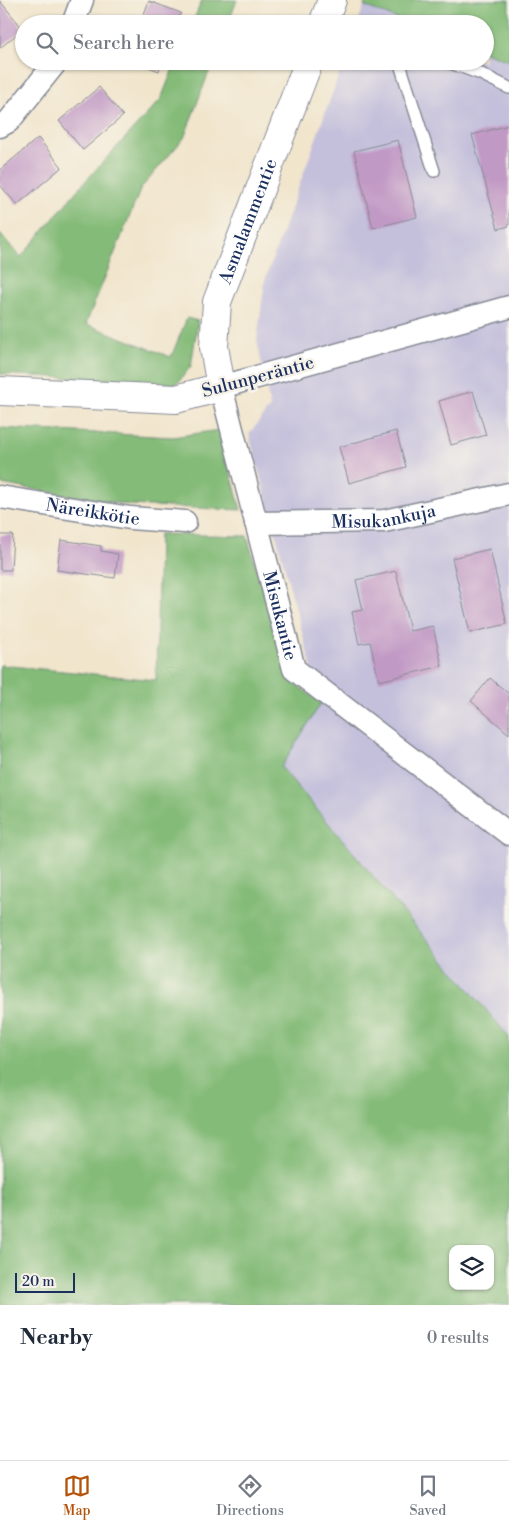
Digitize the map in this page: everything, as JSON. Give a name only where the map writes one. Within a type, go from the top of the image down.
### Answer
[{"type":"street","points":[[76,15],[82,0]]},
{"type":"street","points":[[0,126],[9,121],[50,70]]},
{"type":"street","name":"Asmalammentie","points":[[221,387],[214,347],[217,302],[306,70]]},
{"type":"street","name":"Sulunperäntie","points":[[0,391],[176,399],[509,307]]},
{"type":"street","name":"Misukantie","points":[[221,387],[294,669],[509,834]]},
{"type":"street","name":"Misukankuja","points":[[256,524],[384,521],[509,494]]},
{"type":"street","name":"Näreikkötie","points":[[0,497],[130,518],[185,522]]},
{"type":"lane","points":[[402,70],[434,171]]},
{"type":"lane","points":[[469,70],[509,88]]},
{"type":"shaded area","points":[[364,6],[388,15],[360,15]]},
{"type":"shaded area","points":[[494,55],[509,61],[509,1037],[281,767],[321,703],[249,434],[270,407],[257,340],[265,280],[341,70],[494,70]]},
{"type":"green space","points":[[202,0],[237,0],[231,15],[196,15]]},
{"type":"green space","points":[[366,0],[509,0],[509,61],[494,55],[494,15],[388,15],[364,6]]},
{"type":"green space","points":[[172,70],[210,70],[184,138],[141,188],[86,324],[171,357],[187,318],[198,321],[191,366],[177,384],[0,374],[0,234],[21,257],[80,187],[161,99]]},
{"type":"green space","points":[[0,428],[173,437],[219,430],[241,510],[129,505],[0,484]]},
{"type":"green space","points":[[159,534],[247,536],[289,679],[321,703],[281,767],[509,1037],[509,1305],[0,1305],[0,665],[156,680]]},
{"type":"building","points":[[0,1],[15,19],[15,36],[0,48]]},
{"type":"building","points":[[149,1],[181,13],[180,15],[144,15]]},
{"type":"building","points":[[99,87],[123,116],[83,150],[59,121]]},
{"type":"building","points":[[509,125],[509,226],[498,229],[472,135]]},
{"type":"building","points":[[38,138],[62,167],[17,205],[0,185],[0,170]]},
{"type":"building","points":[[398,140],[417,217],[373,228],[354,151]]},
{"type":"building","points":[[473,391],[486,435],[451,445],[439,401]]},
{"type":"building","points":[[396,431],[406,467],[349,483],[339,447]]},
{"type":"building","points":[[0,535],[13,535],[11,570],[0,570]]},
{"type":"building","points":[[61,540],[101,546],[101,551],[118,554],[115,578],[57,570]]},
{"type":"building","points":[[490,549],[507,624],[470,633],[452,558]]},
{"type":"building","points":[[396,571],[410,631],[433,626],[442,666],[379,681],[370,642],[359,644],[352,612],[363,610],[356,580]]},
{"type":"building","points":[[490,678],[509,694],[509,734],[471,701]]}]
